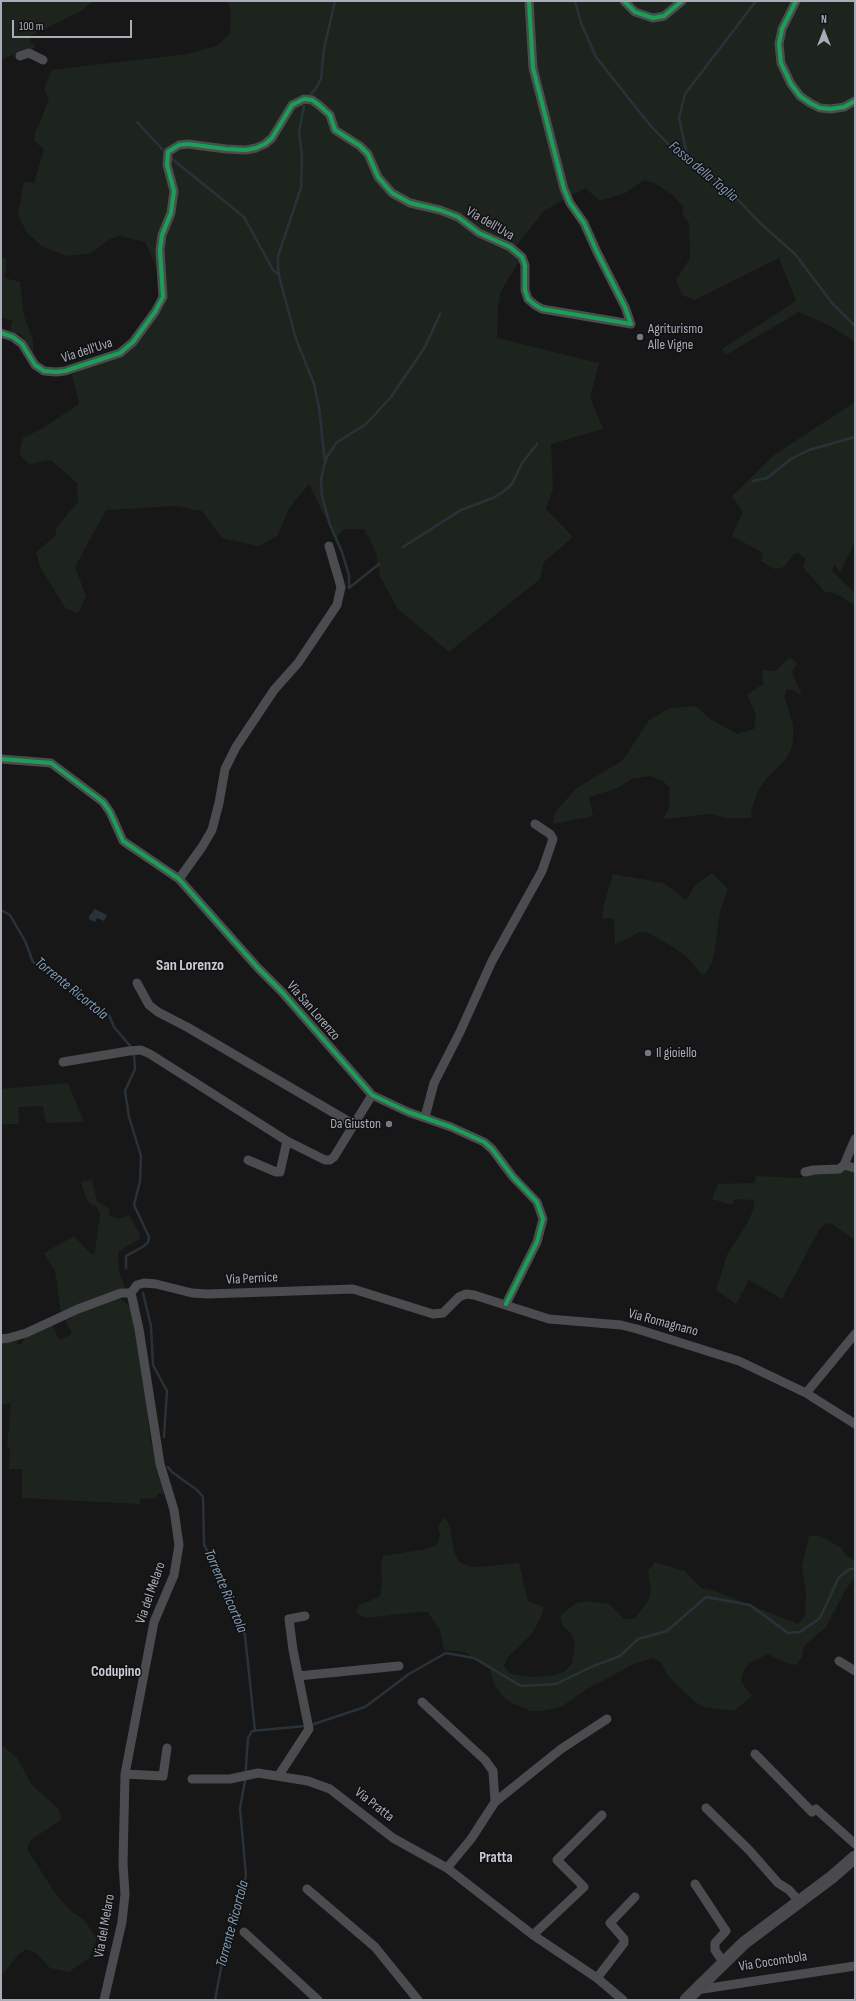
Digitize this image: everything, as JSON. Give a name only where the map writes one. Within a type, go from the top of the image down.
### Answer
[{"type":"street","name":"Via dell'Uva","points":[[1,333],[13,337],[22,344],[35,365],[44,371],[65,371],[120,353],[133,342],[155,312],[163,297],[160,250],[162,236],[171,213],[174,191],[167,165],[168,152],[178,145],[188,144],[226,149],[246,150],[256,148],[265,144],[272,138],[292,105],[304,99],[312,100],[319,104],[330,116],[335,130],[360,146],[368,154],[378,177],[392,193],[410,203],[440,210],[458,217],[479,233],[510,247],[522,257],[525,265],[524,290],[528,299],[535,306],[542,309],[631,324],[625,307],[584,223],[570,203],[564,189],[533,68],[529,1]]},
{"type":"street","points":[[624,1],[635,12],[653,18],[664,16],[682,1]]},
{"type":"street","points":[[796,1],[782,29],[779,44],[781,64],[791,84],[800,96],[810,104],[820,108],[831,109],[844,107],[855,101]]},
{"type":"street","points":[[20,56],[29,54],[43,60]]},
{"type":"street","points":[[178,879],[202,848],[212,830],[226,769],[236,747],[274,690],[298,663],[337,605],[341,587],[329,546]]},
{"type":"street","name":"Via San Lorenzo","points":[[1,758],[51,763],[103,802],[110,812],[122,840],[178,879],[258,968],[282,992],[372,1095],[451,1127],[488,1146],[537,1202],[541,1211],[542,1226],[538,1242],[506,1304]]},
{"type":"street","points":[[425,1117],[434,1082],[460,1032],[492,961],[542,871],[553,839],[550,834],[535,824]]},
{"type":"street","points":[[138,983],[149,1005],[158,1012],[187,1027],[353,1124]]},
{"type":"street","points":[[63,1062],[141,1050],[150,1054],[287,1141],[325,1160],[330,1160],[334,1157],[372,1095]]},
{"type":"street","points":[[805,1172],[814,1170],[839,1169],[844,1165],[855,1139]]},
{"type":"street","points":[[248,1160],[276,1172],[280,1172],[287,1141]]},
{"type":"street","points":[[844,1165],[855,1168]]},
{"type":"street","name":"Via Pernice","points":[[1,1338],[9,1338],[26,1333],[78,1309],[132,1290],[137,1285],[144,1284],[156,1284],[192,1293],[215,1294],[353,1289],[433,1314],[443,1313],[459,1297],[466,1294],[506,1304]]},
{"type":"street","name":"Via del Melaro","points":[[104,2000],[122,1922],[125,1894],[123,1864],[125,1774],[154,1622],[174,1574],[179,1545],[174,1510],[160,1464],[132,1290]]},
{"type":"street","name":"Via Romagnano","points":[[506,1304],[549,1319],[621,1325],[738,1361],[806,1393],[855,1424]]},
{"type":"street","points":[[806,1393],[855,1334]]},
{"type":"street","points":[[279,1776],[309,1729],[293,1650],[289,1619],[305,1616]]},
{"type":"street","points":[[839,1661],[855,1671]]},
{"type":"street","points":[[298,1676],[399,1666]]},
{"type":"street","points":[[422,1702],[493,1771],[495,1802]]},
{"type":"street","points":[[447,1868],[471,1839],[495,1802],[561,1749],[607,1719]]},
{"type":"street","points":[[125,1774],[163,1776],[167,1748]]},
{"type":"street","points":[[756,1754],[812,1812],[816,1809],[855,1844]]},
{"type":"street","name":"Via Pratta","points":[[192,1779],[240,1778],[255,1773],[308,1781],[330,1789],[393,1838],[447,1868],[533,1935],[597,1978],[623,2000]]},
{"type":"street","points":[[706,1808],[749,1850],[778,1883],[789,1890],[799,1901]]},
{"type":"street","points":[[533,1935],[584,1887],[557,1860],[602,1815]]},
{"type":"street","name":"Via Cocombola","points":[[686,2000],[744,1942],[855,1857]]},
{"type":"street","name":"Via Cocombola","points":[[695,1884],[726,1931],[715,1943],[715,1950],[723,1962]]},
{"type":"street","points":[[308,1889],[375,1948],[418,2000]]},
{"type":"street","points":[[597,1978],[624,1944],[624,1939],[610,1923],[635,1898]]},
{"type":"street","points":[[244,1932],[318,2000]]},
{"type":"street","name":"Via Cocombola","points":[[696,1990],[855,1966]]},
{"type":"shaded area","points":[[1,1],[93,1],[81,11],[31,36],[30,42],[36,47],[4,58],[1,63]]},
{"type":"shaded area","points":[[227,1],[855,1],[855,343],[830,326],[799,312],[726,355],[722,349],[796,301],[779,258],[695,300],[682,295],[676,280],[690,258],[689,223],[682,214],[684,208],[673,195],[654,183],[644,180],[625,193],[600,201],[585,188],[544,211],[516,246],[523,255],[501,291],[498,306],[497,338],[599,363],[590,397],[603,429],[551,444],[553,489],[546,509],[573,537],[544,562],[540,579],[449,652],[397,608],[380,576],[376,552],[364,529],[345,529],[335,538],[309,484],[290,507],[277,536],[259,546],[222,538],[202,511],[175,506],[106,510],[75,567],[86,596],[78,613],[66,609],[40,567],[36,552],[55,536],[57,527],[78,502],[77,483],[51,460],[29,464],[19,454],[23,438],[43,428],[79,404],[72,374],[126,353],[149,329],[162,303],[158,272],[145,242],[120,236],[110,239],[91,253],[66,256],[42,246],[27,233],[18,215],[24,182],[34,183],[44,149],[34,141],[36,129],[40,123],[49,98],[44,89],[52,70],[187,54],[216,46],[230,34],[231,12]]},
{"type":"shaded area","points":[[1,257],[7,259],[5,278],[20,282],[24,316],[33,339],[33,355],[20,334],[10,331],[12,320],[1,318]]},
{"type":"shaded area","points":[[855,402],[855,541],[840,573],[835,565],[831,570],[855,593],[855,605],[835,593],[825,592],[803,567],[806,559],[798,553],[794,554],[784,567],[774,569],[761,561],[763,553],[732,536],[743,512],[732,496],[774,455]]},
{"type":"shaded area","points":[[790,657],[797,663],[792,672],[802,696],[794,690],[787,689],[784,696],[793,724],[793,741],[791,750],[785,760],[767,778],[759,789],[752,807],[751,818],[728,818],[710,814],[663,819],[669,808],[670,788],[663,781],[650,776],[631,779],[618,788],[589,797],[593,816],[553,824],[555,812],[577,788],[623,760],[649,720],[670,708],[696,706],[710,719],[737,734],[754,729],[756,714],[747,695],[763,684],[762,670],[775,671]]},
{"type":"shaded area","points":[[712,873],[728,889],[720,911],[712,963],[705,974],[702,975],[688,958],[676,949],[649,933],[640,932],[615,945],[614,919],[602,918],[604,904],[613,874],[664,883],[686,900],[695,885]]},
{"type":"shaded area","points":[[95,909],[107,915],[104,921],[97,918],[95,922],[89,919],[89,916]]},
{"type":"shaded area","points":[[68,1083],[84,1122],[46,1123],[43,1106],[18,1107],[19,1124],[1,1124],[1,1089]]},
{"type":"shaded area","points":[[845,1169],[855,1171],[855,1240],[830,1223],[825,1224],[819,1230],[782,1299],[749,1280],[736,1304],[716,1290],[727,1255],[748,1222],[753,1210],[754,1200],[735,1199],[732,1205],[712,1199],[718,1184],[754,1183],[756,1176],[800,1178],[811,1173],[843,1172]]},
{"type":"shaded area","points":[[92,1180],[97,1201],[110,1209],[108,1215],[120,1219],[129,1215],[140,1234],[139,1239],[118,1252],[119,1272],[125,1287],[61,1314],[55,1271],[44,1253],[74,1236],[92,1255],[95,1252],[100,1213],[96,1206],[90,1204],[85,1196],[81,1182]]},
{"type":"shaded area","points":[[120,1298],[129,1306],[133,1317],[145,1388],[150,1438],[164,1494],[158,1493],[156,1498],[140,1499],[140,1504],[22,1498],[22,1469],[9,1469],[10,1449],[7,1449],[11,1403],[1,1405],[1,1341],[17,1341],[17,1344],[21,1344],[26,1336],[52,1324],[59,1340],[72,1334],[65,1319],[71,1319],[71,1316],[78,1314],[79,1311]]},
{"type":"shaded area","points":[[445,1517],[450,1527],[454,1551],[458,1561],[468,1566],[478,1567],[519,1563],[528,1601],[544,1607],[541,1617],[531,1635],[508,1657],[504,1666],[511,1674],[533,1677],[554,1675],[564,1672],[572,1664],[575,1643],[571,1633],[563,1626],[560,1616],[576,1603],[587,1601],[609,1604],[624,1619],[635,1618],[648,1601],[651,1591],[648,1571],[655,1562],[685,1571],[701,1588],[712,1590],[798,1624],[805,1616],[806,1596],[802,1566],[809,1536],[820,1536],[840,1547],[847,1556],[855,1561],[855,1577],[846,1589],[826,1627],[804,1646],[802,1657],[796,1665],[786,1663],[768,1654],[749,1663],[743,1672],[741,1682],[752,1696],[734,1711],[704,1707],[695,1702],[666,1673],[662,1663],[653,1658],[634,1664],[587,1689],[561,1707],[541,1711],[531,1711],[512,1703],[503,1697],[494,1684],[489,1667],[465,1652],[444,1650],[440,1630],[428,1612],[375,1617],[364,1617],[355,1613],[360,1604],[380,1596],[382,1586],[381,1566],[383,1556],[426,1549],[437,1545],[440,1535],[438,1526]]},
{"type":"shaded area","points":[[1,1744],[17,1758],[32,1785],[58,1808],[62,1819],[31,1840],[27,1849],[55,1893],[70,1910],[84,1920],[97,1938],[89,1958],[69,1972],[50,1968],[36,1953],[26,1949],[18,1955],[1,1976]]},
{"type":"waterway","points":[[308,97],[315,90],[321,79],[324,49],[335,1]]},
{"type":"waterway","name":"Fosso della Taglia","points":[[575,1],[581,23],[596,57],[649,124],[674,150],[724,185],[759,222],[795,254],[832,303],[855,326]]},
{"type":"waterway","points":[[688,159],[679,118],[685,94],[756,1]]},
{"type":"waterway","points":[[304,106],[299,132],[302,156],[301,188],[278,256],[278,268],[296,339],[314,384],[319,408],[325,462]]},
{"type":"waterway","points":[[137,122],[162,149]]},
{"type":"waterway","points":[[171,158],[244,217],[273,270],[278,274]]},
{"type":"waterway","points":[[349,588],[349,575],[342,552],[330,525],[322,496],[321,480],[324,466],[327,457],[336,443],[366,424],[391,397],[425,347],[440,314]]},
{"type":"waterway","points":[[753,481],[767,478],[791,459],[809,450],[855,437]]},
{"type":"waterway","points":[[403,547],[461,510],[493,498],[504,491],[512,484],[522,463],[537,444]]},
{"type":"waterway","points":[[349,588],[379,564]]},
{"type":"waterway","name":"Torrente Ricortola","points":[[1,910],[10,915],[25,941],[33,962],[109,1015],[114,1027],[132,1048]]},
{"type":"waterway","name":"Torrente Ricortola","points":[[126,1268],[126,1256],[144,1246],[148,1242],[149,1237],[134,1205],[140,1181],[141,1156],[129,1117],[125,1091],[135,1069],[134,1053]]},
{"type":"waterway","name":"Torrente Ricortola","points":[[143,1293],[151,1326],[153,1365],[167,1391],[164,1437]]},
{"type":"waterway","name":"Torrente Ricortola","points":[[168,1467],[172,1472],[197,1490],[203,1497],[204,1544],[245,1635],[255,1731]]},
{"type":"waterway","points":[[314,1724],[365,1707],[409,1674],[446,1653],[474,1658],[521,1686],[556,1684],[591,1667],[620,1656],[638,1639],[667,1631],[706,1597],[750,1605],[788,1633],[800,1632],[820,1618],[839,1577],[850,1569],[855,1569]]},
{"type":"waterway","name":"Torrente Ricortola","points":[[215,2000],[226,1942],[246,1876],[240,1808],[245,1781],[248,1738],[252,1731],[305,1726]]},
{"type":"cycle path","points":[[1,333],[13,337],[22,344],[35,365],[44,371],[65,371],[120,353],[133,342],[155,312],[163,297],[160,250],[162,235],[171,213],[174,191],[167,165],[168,152],[179,145],[188,144],[226,149],[246,150],[256,148],[265,144],[272,138],[292,105],[304,99],[312,100],[319,105],[330,115],[335,130],[360,146],[368,154],[378,177],[392,193],[410,203],[440,210],[458,217],[479,233],[510,247],[522,257],[525,265],[525,290],[528,299],[535,305],[542,309],[631,324],[625,307],[584,223],[570,203],[564,189],[533,68],[529,1]]},
{"type":"cycle path","points":[[624,1],[635,12],[653,18],[664,16],[682,1]]},
{"type":"cycle path","points":[[796,1],[782,29],[779,44],[781,63],[791,84],[800,96],[820,108],[831,109],[844,107],[855,101]]},
{"type":"cycle path","points":[[1,759],[51,763],[103,802],[110,812],[123,841],[179,879],[258,968],[282,992],[372,1095],[408,1112],[451,1127],[484,1142],[492,1149],[513,1177],[537,1202],[543,1219],[537,1242],[506,1304]]},
{"type":"place","name":"Agriturismo Alle Vigne","points":[[640,337]]},
{"type":"place","name":"Il gioiello","points":[[648,1053]]},
{"type":"place","name":"Da Giuston","points":[[389,1124]]},
{"type":"district","name":"San Lorenzo","points":[[190,966]]},
{"type":"district","name":"Codupino","points":[[116,1672]]},
{"type":"district","name":"Pratta","points":[[496,1858]]}]
